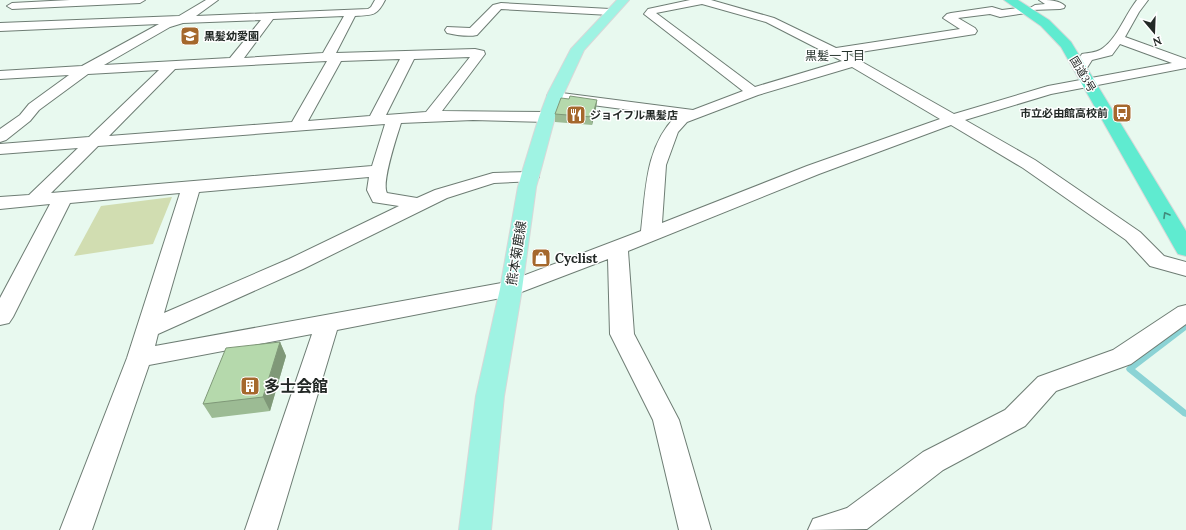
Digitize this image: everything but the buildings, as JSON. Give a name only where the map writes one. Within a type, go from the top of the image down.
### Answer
[{"type":"highway","name":"国道3号","points":[[1010,0],[1032,5],[1045,23],[1083,62],[1186,249]]},
{"type":"highway","name":"国道3号","points":[[1094,81],[1166,186]]},
{"type":"main road","name":"熊本菊鹿線","points":[[475,530],[490,396],[511,289],[530,177],[546,117],[554,96],[578,49],[617,6]]},
{"type":"street","points":[[0,11],[24,0]]},
{"type":"street","points":[[12,6],[140,0]]},
{"type":"street","points":[[0,137],[25,118],[34,107],[84,70],[160,28],[184,19],[213,0]]},
{"type":"street","points":[[0,27],[374,11],[380,0]]},
{"type":"street","points":[[753,92],[650,14],[652,11],[700,0],[770,20],[854,62],[1036,168],[1133,236],[1157,261],[1186,269]]},
{"type":"street","points":[[1083,62],[1108,52],[1118,39],[1134,11],[1143,0]]},
{"type":"street","points":[[976,3],[1000,14],[1032,5]]},
{"type":"street","points":[[451,30],[473,32],[497,7],[502,6],[617,6]]},
{"type":"street","points":[[836,52],[969,32],[970,29],[949,18],[951,16],[992,10]]},
{"type":"street","points":[[297,126],[352,12]]},
{"type":"street","points":[[233,63],[270,16]]},
{"type":"street","points":[[1118,39],[1186,64]]},
{"type":"street","points":[[0,75],[331,57],[479,54],[431,116]]},
{"type":"street","points":[[375,121],[409,55]]},
{"type":"street","points":[[241,74],[250,62]]},
{"type":"street","points":[[651,234],[657,165],[671,130],[682,119],[753,92],[854,62]]},
{"type":"street","points":[[139,358],[511,289],[730,204],[813,170],[954,119],[1048,90],[1186,64]]},
{"type":"street","points":[[34,200],[171,66]]},
{"type":"street","points":[[554,96],[693,114]]},
{"type":"street","points":[[0,149],[431,116],[473,115],[546,117]]},
{"type":"street","points":[[394,119],[378,171],[376,190],[380,198],[420,204]]},
{"type":"street","points":[[0,203],[378,171]]},
{"type":"street","points":[[148,329],[296,264],[441,194],[493,178],[530,177]]},
{"type":"street","points":[[76,530],[139,358],[191,187]]},
{"type":"street","points":[[1,317],[63,198]]},
{"type":"street","points":[[618,248],[622,334],[666,420],[695,530]]},
{"type":"street","points":[[824,530],[856,519],[933,461],[1015,418],[1048,384],[1122,356],[1186,314]]},
{"type":"street","points":[[261,530],[327,323]]},
{"type":"green space","points":[[172,197],[153,244],[74,256],[101,206]]},
{"type":"waterway","points":[[1186,327],[1130,369],[1186,414]]},
{"type":"place","name":"黒髪幼愛園","points":[[190,36]]},
{"type":"place","name":"市立必由館高校前","points":[[1122,113]]},
{"type":"place","name":"ジョイフル黒髪店","points":[[576,115]]},
{"type":"place","name":"Cyclist","points":[[541,258]]},
{"type":"place","name":"多士会館","points":[[250,386]]},
{"type":"district","name":"黒髪一丁目","points":[[835,56]]}]
